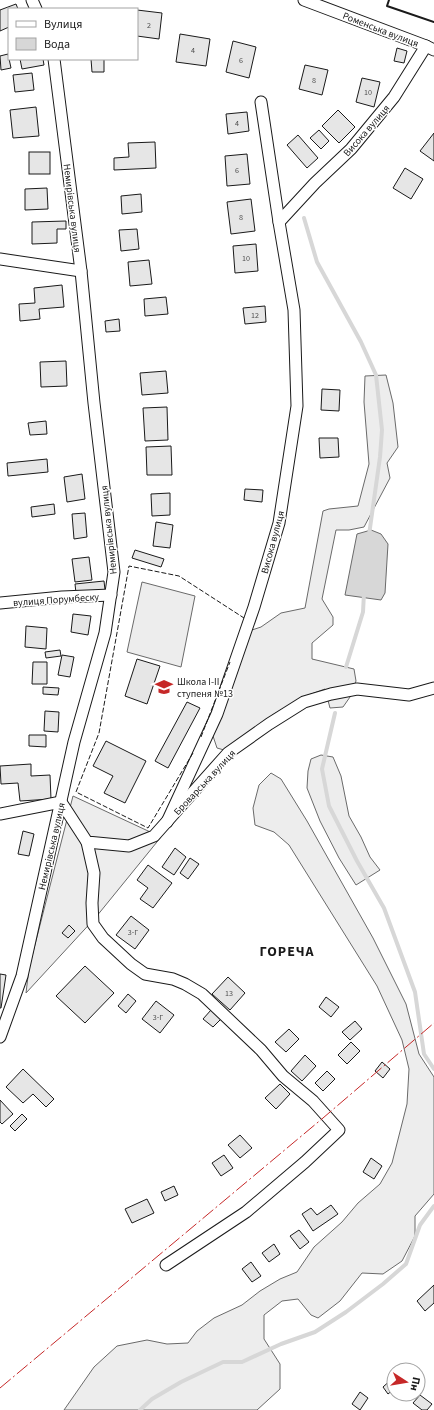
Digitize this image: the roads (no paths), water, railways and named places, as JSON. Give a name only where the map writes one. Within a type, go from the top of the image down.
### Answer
[{"type":"street","name":"Роменська вулиця","points":[[304,0],[430,48]]},
{"type":"street","name":"Висока вулиця","points":[[279,222],[314,183],[351,149],[394,97],[430,48]]},
{"type":"street","name":"Немирівська вулиця","points":[[0,1037],[22,976],[74,742],[105,634],[114,572],[94,403],[81,271],[54,60]]},
{"type":"street","name":"Висока вулиця","points":[[167,822],[217,714],[254,607],[279,523],[297,406],[294,310],[261,102]]},
{"type":"street","points":[[0,259],[81,271]]},
{"type":"street","name":"вулиця Порумбеску","points":[[0,603],[62,597],[111,595]]},
{"type":"street","name":"Броварська вулиця","points":[[86,842],[129,846],[154,836],[228,754],[269,724],[304,702],[331,694],[357,689],[409,695],[434,688]]},
{"type":"street","points":[[0,814],[61,802],[86,842],[94,873],[92,903],[93,924],[103,938],[131,964],[145,974],[172,979],[185,984],[202,994],[261,1050],[283,1076],[313,1101],[339,1130],[305,1162],[246,1212],[166,1265]]},
{"type":"water","points":[[371,530],[381,534],[388,544],[385,593],[381,600],[345,595],[357,534]]},
{"type":"waterway","points":[[304,218],[317,262],[361,342],[376,375],[382,430],[380,457],[369,535]]},
{"type":"waterway","points":[[346,667],[363,612],[364,593]]},
{"type":"waterway","points":[[335,713],[322,769],[329,806],[357,861],[384,908],[415,992],[424,1054],[434,1069]]},
{"type":"waterway","points":[[140,1410],[152,1399],[181,1382],[223,1362],[242,1362],[281,1344],[315,1332],[346,1312],[383,1284],[406,1264],[420,1225],[434,1206]]},
{"type":"place","name":"Школа I-II ступеня №13","points":[[164,687]]},
{"type":"district","name":"ГОРЕЧА","points":[[287,951]]}]
